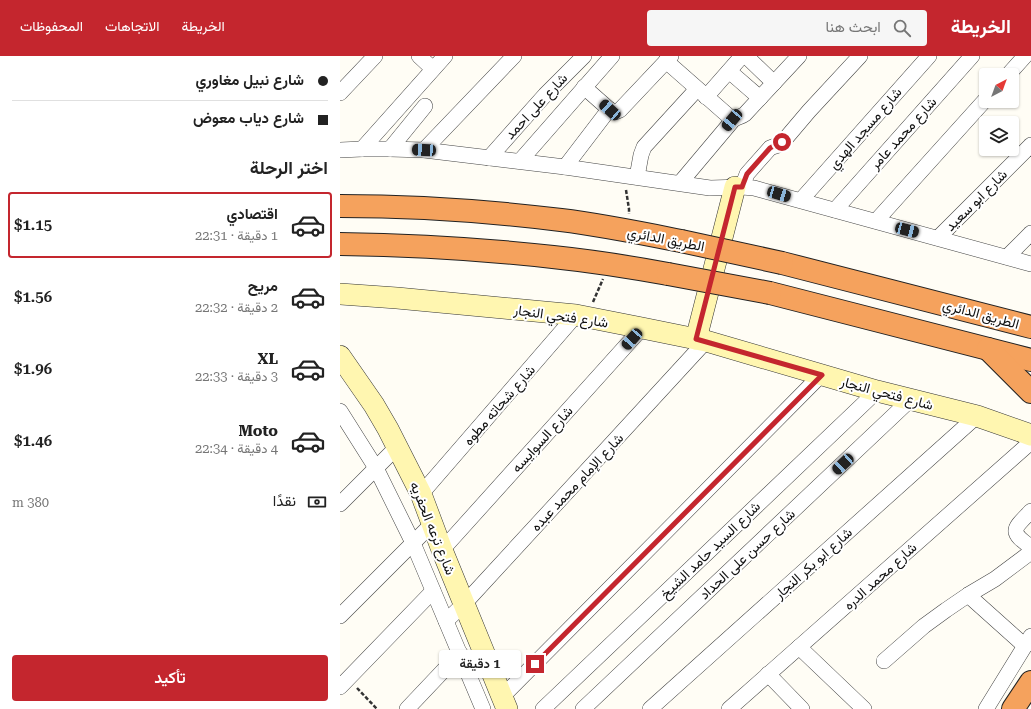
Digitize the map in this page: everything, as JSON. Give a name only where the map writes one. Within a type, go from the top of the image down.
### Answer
[{"type":"highway","name":"الطريق الدائري","points":[[340,206],[441,209],[502,214],[563,221],[627,231],[782,263],[1031,328]]},
{"type":"highway","points":[[340,244],[441,247],[484,250],[610,264],[770,293],[1031,360]]},
{"type":"highway","points":[[987,349],[1031,392]]},
{"type":"highway","points":[[1013,709],[1031,682]]},
{"type":"street","points":[[340,93],[375,56]]},
{"type":"street","points":[[419,56],[433,69]]},
{"type":"street","points":[[362,149],[445,56]]},
{"type":"street","points":[[424,150],[514,56]]},
{"type":"street","name":"شارع على احمد","points":[[489,158],[545,95],[584,56]]},
{"type":"street","points":[[520,161],[612,56]]},
{"type":"street","points":[[631,181],[644,147],[702,93],[729,71],[742,56]]},
{"type":"street","points":[[746,56],[774,83]]},
{"type":"street","points":[[680,183],[732,120],[742,117],[799,56]]},
{"type":"street","points":[[701,340],[738,187],[747,174],[770,148],[781,144],[809,111],[860,56]]},
{"type":"street","name":"شارع مسجد الهدي","points":[[802,200],[929,56]]},
{"type":"street","name":"شارع محمد عامر","points":[[835,210],[972,56]]},
{"type":"street","points":[[1014,68],[1025,56]]},
{"type":"street","points":[[584,87],[610,110],[617,112],[669,59],[702,93],[732,120]]},
{"type":"street","points":[[729,71],[760,98]]},
{"type":"street","points":[[390,149],[425,106]]},
{"type":"street","points":[[876,221],[979,107]]},
{"type":"street","points":[[565,167],[610,110]]},
{"type":"street","name":"شارع ابو سعيد","points":[[938,238],[1031,145]]},
{"type":"street","points":[[340,150],[424,150],[565,167],[631,181],[680,183],[710,188],[754,188],[1031,264]]},
{"type":"street","points":[[1007,257],[1031,233]]},
{"type":"street","name":"شارع فتحي النجار","points":[[340,294],[584,310],[642,328],[701,340],[877,391],[977,416],[1031,435]]},
{"type":"street","name":"شارع شحاته مطوه","points":[[421,494],[584,310]]},
{"type":"street","name":"شارع السوايسه","points":[[442,550],[642,328]]},
{"type":"street","name":"شارع الإمام محمد عبده","points":[[446,621],[464,604],[701,340]]},
{"type":"street","name":"شارع ترعه الحفريه","points":[[340,356],[378,411],[421,494],[504,703]]},
{"type":"street","points":[[504,703],[822,375]]},
{"type":"street","name":"شارع السيد حامد الشيخ","points":[[543,709],[877,391]]},
{"type":"street","name":"شارع حسن على الحداد","points":[[584,709],[910,400]]},
{"type":"street","name":"شارع ابو بكر النجار","points":[[650,709],[977,416]]},
{"type":"street","name":"شارع ترعه الحفريه","points":[[342,417],[376,468],[413,543],[484,709]]},
{"type":"street","name":"شارع محمد الدره","points":[[732,708],[768,674],[1031,442]]},
{"type":"street","points":[[340,504],[397,447]]},
{"type":"street","points":[[1031,511],[1018,526],[1016,532],[1019,539],[1031,548]]},
{"type":"street","points":[[340,616],[433,523]]},
{"type":"street","points":[[884,661],[924,626],[968,595],[1000,576],[1031,552]]},
{"type":"street","points":[[344,683],[433,591]]},
{"type":"street","points":[[968,595],[1028,641],[986,709]]},
{"type":"street","points":[[799,647],[864,709]]},
{"type":"street","points":[[407,709],[460,653]]},
{"type":"street","points":[[768,674],[802,709]]},
{"type":"path","points":[[627,231],[631,181]]},
{"type":"path","points":[[584,310],[610,264]]},
{"type":"path","points":[[344,683],[377,709]]},
{"type":"route","points":[[535,664],[822,375],[696,339],[735,187],[742,187],[747,174],[770,148],[781,144],[782,142]]}]
